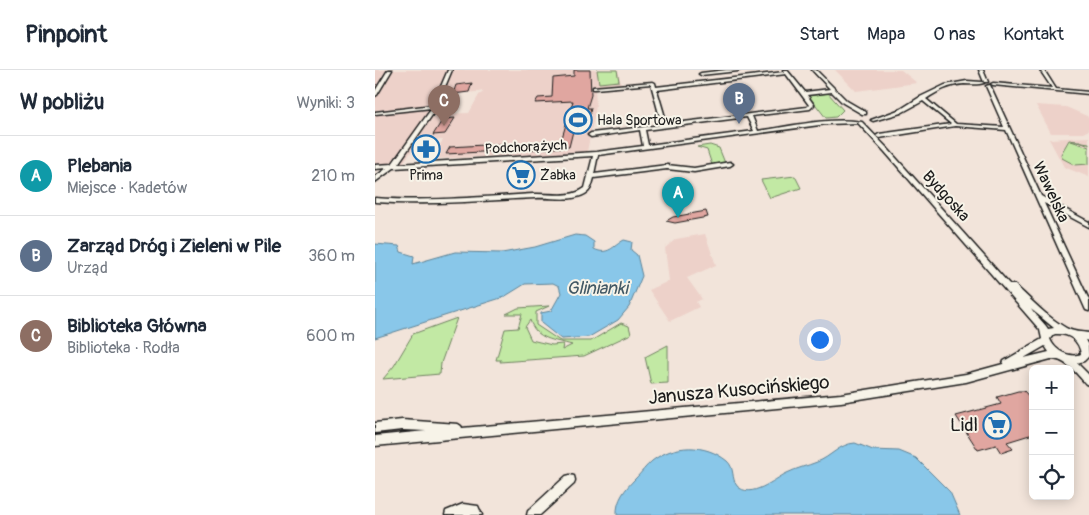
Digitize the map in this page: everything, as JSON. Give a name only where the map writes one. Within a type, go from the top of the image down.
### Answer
[{"type":"street","points":[[375,95],[390,70]]},
{"type":"street","points":[[375,180],[394,166],[435,106],[450,70]]},
{"type":"street","points":[[704,82],[700,72],[738,70]]},
{"type":"street","points":[[814,70],[845,102],[853,116]]},
{"type":"street","name":"Wawelska","points":[[981,70],[1089,308]]},
{"type":"street","points":[[1042,70],[1055,90]]},
{"type":"street","points":[[591,135],[811,108],[812,105],[786,71],[655,88]]},
{"type":"street","points":[[719,72],[721,80]]},
{"type":"street","points":[[595,88],[653,82],[665,126]]},
{"type":"street","points":[[897,112],[949,83],[988,84],[1089,93]]},
{"type":"street","points":[[804,94],[834,90]]},
{"type":"street","points":[[922,98],[955,125]]},
{"type":"street","points":[[845,102],[866,114]]},
{"type":"street","points":[[375,113],[435,106]]},
{"type":"street","name":"Podchorążych","points":[[827,123],[853,116],[897,112]]},
{"type":"street","name":"Podchorążych","points":[[375,167],[595,154],[827,123],[873,121],[897,112]]},
{"type":"street","name":"Bydgoska","points":[[866,114],[873,121],[887,150]]},
{"type":"street","points":[[749,116],[757,132]]},
{"type":"street","name":"Bydgoska","points":[[853,116],[887,150],[1043,328],[1047,339],[1062,356]]},
{"type":"street","points":[[879,136],[955,125],[1007,129]]},
{"type":"street","points":[[642,129],[646,148]]},
{"type":"street","points":[[375,200],[419,203],[534,195],[568,196],[588,190],[595,154]]},
{"type":"street","points":[[591,176],[667,167],[694,170],[730,164]]},
{"type":"street","points":[[1040,198],[1089,225]]},
{"type":"street","name":"Bydgoska","points":[[983,260],[1045,317],[1069,333]]},
{"type":"street","name":"Janusza Kusocińskiego","points":[[1001,368],[1047,339],[1052,330],[1069,333]]},
{"type":"street","points":[[1069,333],[1089,337]]},
{"type":"street","points":[[1069,333],[1081,341],[1087,355]]},
{"type":"street","name":"Janusza Kusocińskiego","points":[[375,441],[841,398],[949,382],[1001,368],[1062,356],[1075,360],[1087,355]]},
{"type":"street","points":[[1062,356],[1089,381]]},
{"type":"street","name":"Janusza Kusocińskiego","points":[[375,428],[402,425],[478,430]]},
{"type":"street","points":[[532,515],[570,480]]},
{"type":"street","points":[[450,515],[466,509],[474,510],[477,515]]},
{"type":"shaded area","points":[[375,70],[618,70],[621,84],[595,88],[596,106],[587,152],[431,159],[443,140],[419,141],[403,163],[375,164]],"holes":[[[485,91],[479,95],[469,113],[437,114],[429,125],[447,95]]]},
{"type":"shaded area","points":[[835,70],[901,70],[917,83],[856,91]]},
{"type":"shaded area","points":[[1036,105],[1066,107],[1089,117],[1089,130],[1083,133],[1051,133]]},
{"type":"shaded area","points":[[1089,137],[1089,177],[1064,167],[1049,139]]},
{"type":"shaded area","points":[[705,234],[716,265],[687,278],[702,299],[696,302],[699,307],[670,321],[649,290],[669,281],[665,248],[676,239]]},
{"type":"green space","points":[[597,70],[617,70],[619,81],[599,83]]},
{"type":"green space","points":[[828,93],[843,110],[836,117],[826,118],[809,96]]},
{"type":"green space","points":[[1069,140],[1089,147],[1089,164],[1075,165],[1062,158],[1061,154]]},
{"type":"green space","points":[[710,145],[719,148],[725,163],[712,165],[707,150],[697,147]]},
{"type":"green space","points":[[795,176],[801,188],[770,198],[761,180]]},
{"type":"green space","points":[[549,306],[536,312],[536,325],[560,341],[591,341],[621,323],[629,326],[631,334],[584,356],[500,362],[501,360],[496,360],[505,329],[518,328],[522,314],[506,314],[518,308]],"holes":[[[530,320],[533,327],[547,338],[572,345],[562,350],[563,344],[552,345],[531,340],[525,327]]]},
{"type":"green space","points":[[457,318],[441,363],[440,374],[383,379],[394,366],[413,334]]},
{"type":"green space","points":[[668,345],[668,383],[651,384],[645,357]]},
{"type":"water","name":"Glinianki","points":[[575,235],[585,236],[594,242],[594,249],[599,251],[607,251],[624,240],[632,242],[631,250],[637,255],[642,276],[629,307],[618,320],[589,337],[561,339],[541,323],[541,313],[551,311],[561,293],[559,286],[553,283],[525,284],[504,297],[375,338],[375,244],[399,246],[401,252],[414,256],[413,264],[455,252],[502,253],[535,247]]},
{"type":"water","points":[[855,443],[873,450],[899,451],[916,458],[950,492],[960,515],[617,515],[618,504],[628,486],[652,461],[670,451],[689,448],[709,451],[718,455],[729,464],[737,486],[749,491],[756,490],[791,471],[822,460],[840,448]]},
{"type":"building","points":[[574,70],[590,70],[591,95],[587,108],[591,108],[586,130],[573,131],[569,147],[522,150],[524,143],[561,141],[573,101],[535,103],[538,98],[552,97],[553,78],[574,76]]},
{"type":"building","points":[[472,83],[469,92],[453,94],[456,85]]},
{"type":"building","points":[[455,118],[445,134],[433,135],[443,119]]},
{"type":"building","points":[[501,144],[498,151],[446,154],[450,147]]},
{"type":"building","points":[[706,211],[708,217],[675,223],[666,221],[673,217]]},
{"type":"building","name":"Lidl","points":[[1018,391],[1024,391],[1029,397],[1029,435],[1007,442],[1013,449],[1001,453],[996,445],[978,450],[956,416],[1001,404],[997,397]]},
{"type":"place","name":"Hala Sportowa","points":[[578,120]]},
{"type":"place","name":"Zarząd Dróg i Zieleni w Pile","points":[[739,124]]},
{"type":"place","name":"Biblioteka Główna","points":[[444,126]]},
{"type":"place","name":"Prima","points":[[426,149]]},
{"type":"place","name":"Żabka","points":[[521,175]]},
{"type":"place","name":"Plebania","points":[[678,218]]},
{"type":"place","name":"Lidl","points":[[997,425]]}]
